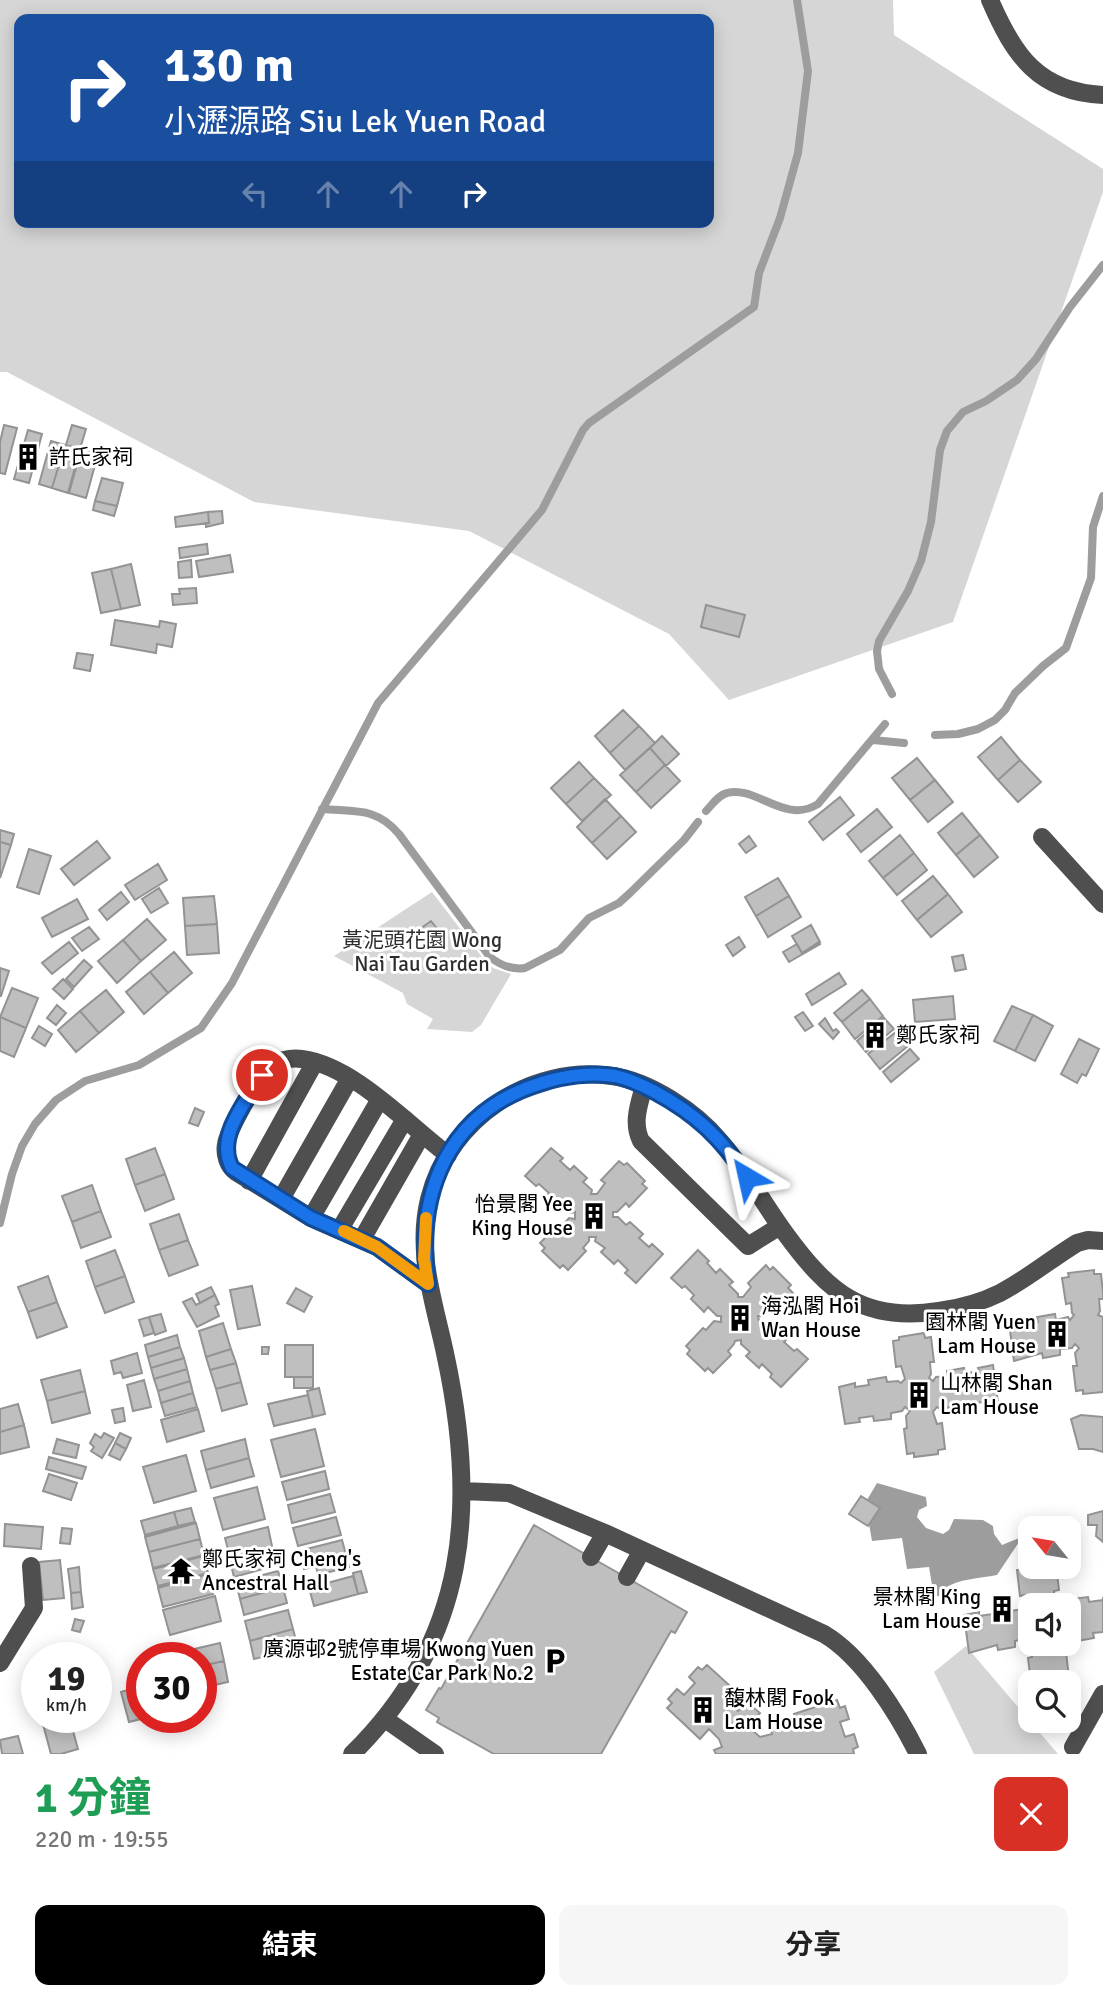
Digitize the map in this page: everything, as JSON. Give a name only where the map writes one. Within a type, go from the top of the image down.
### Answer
[{"type":"street","points":[[990,0],[1010,39],[1027,63],[1045,80],[1078,93],[1103,94]]},
{"type":"street","points":[[1042,837],[1103,904]]},
{"type":"street","points":[[428,1284],[377,1247],[311,1218],[249,1181],[232,1168],[226,1155],[227,1140],[239,1114],[269,1068],[292,1059],[315,1062],[350,1078],[448,1155]]},
{"type":"street","points":[[249,1181],[315,1062]]},
{"type":"street","points":[[352,1754],[385,1719],[421,1662],[449,1597],[458,1560],[463,1491],[459,1443],[449,1377],[424,1259],[425,1223],[432,1188],[448,1155],[467,1128],[485,1110],[527,1087],[559,1079],[593,1075],[615,1076],[644,1086],[688,1111],[712,1131],[735,1158],[780,1226],[832,1286],[848,1299],[870,1309],[912,1314],[971,1305],[1008,1289],[1077,1243],[1088,1240],[1103,1241]]},
{"type":"street","points":[[281,1199],[350,1078]]},
{"type":"street","points":[[644,1086],[636,1115],[641,1141],[748,1246],[780,1226]]},
{"type":"street","points":[[311,1218],[380,1099]]},
{"type":"street","points":[[341,1229],[405,1119]]},
{"type":"street","points":[[362,1239],[421,1136]]},
{"type":"street","points":[[463,1491],[509,1493],[605,1533],[835,1640],[860,1665],[918,1754]]},
{"type":"street","points":[[591,1557],[605,1533]]},
{"type":"street","points":[[627,1577],[642,1550]]},
{"type":"street","points":[[0,1663],[34,1608],[31,1566]]},
{"type":"street","points":[[1073,1747],[1103,1694]]},
{"type":"street","points":[[385,1719],[435,1754]]},
{"type":"green space","points":[[0,0],[893,0],[894,35],[1103,169],[1103,192],[953,622],[729,700],[669,634],[469,531],[254,502],[7,372],[0,372]]},
{"type":"green space","name":"黃泥頭花園 Wong Nai Tau Garden","points":[[432,892],[482,957],[493,968],[511,974],[481,1025],[472,1032],[427,1029],[433,1019],[407,1004],[403,993],[334,956]]},
{"type":"green space","points":[[966,1646],[1018,1707],[1018,1733],[1040,1733],[1058,1754],[974,1754],[934,1672]]},
{"type":"shaded area","points":[[877,1483],[926,1497],[927,1506],[919,1510],[917,1517],[926,1528],[943,1534],[949,1530],[954,1519],[983,1520],[993,1526],[994,1534],[1002,1545],[1018,1538],[1018,1544],[997,1575],[956,1583],[943,1589],[943,1595],[934,1597],[929,1567],[907,1569],[902,1538],[872,1541],[869,1524],[879,1508],[867,1500]]},
{"type":"building","points":[[4,425],[17,428],[5,474],[0,473],[0,442]]},
{"type":"building","points":[[72,425],[86,429],[80,449],[66,445]]},
{"type":"building","name":"許氏家祠","points":[[28,430],[42,434],[29,483],[14,479]]},
{"type":"building","points":[[51,441],[65,445],[52,488],[39,484]]},
{"type":"building","points":[[65,445],[80,449],[68,493],[52,488]]},
{"type":"building","points":[[81,450],[98,454],[86,498],[69,493]]},
{"type":"building","points":[[102,478],[123,483],[117,506],[95,501]]},
{"type":"building","points":[[95,501],[117,506],[114,516],[93,510]]},
{"type":"building","points":[[222,511],[223,523],[206,527],[206,523],[209,523],[208,512]]},
{"type":"building","points":[[208,512],[209,523],[176,527],[175,517]]},
{"type":"building","points":[[207,544],[208,554],[180,558],[179,548]]},
{"type":"building","points":[[230,555],[233,572],[199,577],[196,561]]},
{"type":"building","points":[[191,560],[192,577],[179,578],[178,562]]},
{"type":"building","points":[[131,564],[140,605],[121,609],[111,569]]},
{"type":"building","points":[[111,569],[121,609],[101,613],[92,573]]},
{"type":"building","points":[[196,588],[197,603],[173,605],[172,594],[180,594],[179,589]]},
{"type":"building","points":[[706,605],[745,615],[739,637],[701,627]]},
{"type":"building","points":[[115,620],[159,627],[160,621],[176,624],[172,647],[157,644],[156,653],[111,645]]},
{"type":"building","points":[[77,653],[93,655],[90,671],[74,668]]},
{"type":"building","points":[[623,710],[639,726],[610,753],[595,736]]},
{"type":"building","points":[[639,726],[655,743],[625,770],[610,753]]},
{"type":"building","points":[[662,736],[679,754],[666,766],[650,748]]},
{"type":"building","points":[[1001,737],[1020,760],[998,780],[978,757]]},
{"type":"building","points":[[650,748],[665,765],[636,792],[620,775]]},
{"type":"building","points":[[917,758],[935,780],[910,800],[892,778]]},
{"type":"building","points":[[1020,760],[1041,782],[1018,802],[998,780]]},
{"type":"building","points":[[579,762],[594,778],[566,804],[551,788]]},
{"type":"building","points":[[665,765],[680,781],[651,808],[636,792]]},
{"type":"building","points":[[594,778],[611,795],[582,821],[566,804]]},
{"type":"building","points":[[935,780],[953,802],[928,822],[910,800]]},
{"type":"building","points":[[840,797],[854,815],[823,840],[809,822]]},
{"type":"building","points":[[605,799],[621,816],[592,843],[577,827]]},
{"type":"building","points":[[877,809],[892,827],[861,852],[847,834]]},
{"type":"building","points":[[962,813],[980,835],[956,855],[938,833]]},
{"type":"building","points":[[621,816],[636,832],[607,859],[592,843]]},
{"type":"building","points":[[0,830],[14,834],[11,845],[0,842]]},
{"type":"building","points":[[900,835],[914,853],[883,878],[869,861]]},
{"type":"building","points":[[980,835],[998,857],[974,877],[956,855]]},
{"type":"building","points":[[749,836],[756,846],[746,853],[739,844]]},
{"type":"building","points":[[97,841],[110,858],[74,885],[61,869]]},
{"type":"building","points":[[0,842],[11,845],[0,878]]},
{"type":"building","points":[[29,849],[51,856],[39,894],[17,887]]},
{"type":"building","points":[[914,853],[927,870],[897,895],[883,878]]},
{"type":"building","points":[[158,864],[167,880],[135,900],[125,885]]},
{"type":"building","points":[[933,876],[948,894],[917,920],[902,901]]},
{"type":"building","points":[[778,878],[789,896],[756,916],[745,897]]},
{"type":"building","points":[[159,888],[168,903],[151,913],[142,899]]},
{"type":"building","points":[[121,892],[129,902],[107,920],[99,910]]},
{"type":"building","points":[[948,894],[962,912],[931,937],[917,920]]},
{"type":"building","points":[[214,896],[217,924],[185,926],[183,898]]},
{"type":"building","points":[[789,896],[801,917],[768,937],[756,916]]},
{"type":"building","points":[[77,899],[88,919],[52,937],[42,918]]},
{"type":"building","points":[[147,919],[166,940],[141,961],[123,940]]},
{"type":"building","points":[[431,921],[439,931],[428,939],[420,929]]},
{"type":"building","points":[[217,924],[219,953],[187,955],[185,926]]},
{"type":"building","points":[[811,925],[820,942],[802,953],[792,936]]},
{"type":"building","points":[[89,927],[99,939],[82,951],[72,938]]},
{"type":"building","points":[[739,937],[745,947],[733,956],[726,945]]},
{"type":"building","points":[[123,940],[141,961],[117,983],[98,961]]},
{"type":"building","points":[[69,942],[78,953],[52,974],[42,963]]},
{"type":"building","points":[[819,942],[820,944],[789,962],[783,952],[797,944],[802,953]]},
{"type":"building","points":[[174,952],[192,973],[168,993],[150,972]]},
{"type":"building","points":[[963,955],[966,969],[955,971],[952,957]]},
{"type":"building","points":[[84,960],[92,967],[74,987],[66,979]]},
{"type":"building","points":[[0,968],[9,971],[1,996],[0,996]]},
{"type":"building","points":[[150,972],[168,993],[144,1014],[126,992]]},
{"type":"building","points":[[839,973],[846,984],[812,1005],[806,994]]},
{"type":"building","points":[[63,979],[73,989],[64,999],[53,989]]},
{"type":"building","points":[[12,988],[38,998],[26,1028],[0,1017]]},
{"type":"building","points":[[106,990],[124,1012],[99,1033],[80,1011]]},
{"type":"building","points":[[862,990],[870,999],[842,1022],[834,1013]]},
{"type":"building","points":[[953,996],[955,1019],[915,1022],[913,1000]]},
{"type":"building","points":[[870,999],[883,1016],[855,1039],[842,1022]]},
{"type":"building","points":[[57,1005],[66,1013],[56,1025],[47,1018]]},
{"type":"building","points":[[1012,1006],[1033,1015],[1015,1051],[994,1041]]},
{"type":"building","points":[[80,1011],[99,1033],[76,1052],[58,1030]]},
{"type":"building","points":[[803,1012],[813,1026],[805,1031],[795,1017]]},
{"type":"building","points":[[1033,1015],[1053,1026],[1035,1061],[1015,1051]]},
{"type":"building","points":[[0,1017],[26,1028],[14,1057],[0,1051]]},
{"type":"building","points":[[825,1018],[833,1031],[836,1029],[839,1032],[833,1039],[819,1024]]},
{"type":"building","name":"鄭氏家祠","points":[[884,1018],[894,1029],[866,1052],[857,1041]]},
{"type":"building","points":[[39,1026],[52,1034],[45,1046],[32,1038]]},
{"type":"building","points":[[896,1032],[908,1046],[880,1069],[868,1054]]},
{"type":"building","points":[[1079,1039],[1099,1049],[1086,1076],[1082,1074],[1077,1083],[1061,1074]]},
{"type":"building","points":[[910,1049],[919,1059],[891,1082],[883,1072]]},
{"type":"building","points":[[195,1108],[204,1112],[198,1126],[189,1123]]},
{"type":"building","points":[[155,1148],[165,1174],[135,1185],[126,1159]]},
{"type":"building","name":"怡景閣 Yee King House","points":[[551,1148],[563,1158],[560,1161],[570,1170],[574,1166],[587,1178],[583,1182],[592,1190],[591,1194],[597,1194],[605,1183],[601,1180],[619,1161],[624,1165],[627,1163],[645,1181],[642,1184],[647,1188],[629,1207],[626,1203],[617,1212],[613,1212],[613,1217],[618,1217],[626,1225],[630,1222],[643,1234],[639,1238],[649,1247],[652,1244],[663,1254],[636,1283],[625,1273],[628,1270],[618,1260],[614,1264],[601,1252],[605,1248],[595,1241],[596,1237],[589,1237],[583,1248],[586,1251],[568,1270],[563,1265],[560,1268],[542,1251],[545,1248],[540,1243],[558,1225],[560,1228],[569,1218],[575,1219],[575,1212],[571,1213],[562,1204],[558,1209],[545,1197],[549,1193],[525,1176]]},
{"type":"building","points":[[165,1174],[174,1199],[145,1211],[135,1185]]},
{"type":"building","points":[[92,1185],[101,1211],[72,1222],[62,1196]]},
{"type":"building","points":[[101,1211],[111,1237],[81,1248],[72,1222]]},
{"type":"building","points":[[179,1214],[188,1240],[159,1250],[150,1224]]},
{"type":"building","points":[[188,1240],[198,1265],[169,1276],[159,1250]]},
{"type":"building","points":[[115,1250],[125,1276],[95,1287],[86,1261]]},
{"type":"building","name":"海泓閣 Hoi Wan House","points":[[698,1250],[716,1273],[720,1269],[733,1282],[729,1285],[738,1297],[743,1297],[751,1287],[748,1283],[766,1265],[770,1270],[773,1267],[791,1285],[788,1288],[793,1293],[775,1310],[771,1307],[763,1316],[758,1316],[759,1321],[763,1321],[772,1330],[775,1326],[788,1338],[784,1342],[808,1359],[781,1387],[770,1377],[772,1374],[762,1364],[759,1368],[746,1356],[750,1352],[741,1344],[741,1340],[735,1341],[728,1351],[731,1355],[713,1373],[708,1368],[705,1371],[687,1354],[690,1350],[686,1346],[703,1328],[706,1330],[714,1321],[721,1322],[721,1316],[717,1316],[708,1307],[704,1312],[691,1299],[694,1295],[671,1278]]},
{"type":"building","name":"園林閣 Yuen Lam House","points":[[1094,1270],[1094,1274],[1101,1274],[1103,1292],[1103,1299],[1099,1299],[1098,1315],[1103,1317],[1103,1392],[1083,1394],[1083,1390],[1076,1391],[1073,1366],[1077,1366],[1075,1353],[1079,1348],[1075,1344],[1072,1348],[1060,1349],[1060,1355],[1043,1358],[1042,1353],[1014,1361],[1009,1323],[1024,1320],[1025,1324],[1038,1322],[1037,1317],[1055,1314],[1056,1320],[1068,1317],[1070,1320],[1074,1315],[1071,1303],[1066,1304],[1062,1278],[1069,1277],[1068,1273]]},
{"type":"building","points":[[48,1276],[57,1302],[28,1312],[18,1287]]},
{"type":"building","points":[[125,1276],[134,1302],[105,1313],[95,1287]]},
{"type":"building","points":[[252,1286],[260,1325],[238,1329],[230,1290]]},
{"type":"building","points":[[211,1287],[215,1295],[200,1303],[196,1294]]},
{"type":"building","points":[[296,1288],[312,1297],[304,1312],[287,1303]]},
{"type":"building","points":[[215,1295],[219,1304],[215,1306],[219,1316],[197,1327],[183,1302],[192,1298],[196,1305]]},
{"type":"building","points":[[57,1302],[67,1327],[37,1338],[28,1312]]},
{"type":"building","points":[[161,1314],[166,1331],[155,1335],[149,1317]]},
{"type":"building","points":[[149,1317],[154,1333],[144,1336],[139,1320]]},
{"type":"building","points":[[223,1323],[231,1349],[206,1357],[199,1331]]},
{"type":"building","name":"山林閣 Shan Lam House","points":[[924,1333],[925,1338],[931,1337],[934,1362],[930,1362],[929,1378],[933,1381],[936,1377],[948,1376],[947,1371],[964,1368],[965,1373],[993,1365],[998,1403],[983,1406],[983,1402],[969,1404],[970,1410],[952,1412],[952,1407],[937,1407],[933,1412],[937,1424],[942,1423],[945,1449],[938,1450],[938,1454],[914,1457],[914,1453],[907,1454],[904,1429],[907,1428],[906,1416],[910,1411],[905,1407],[902,1411],[891,1413],[891,1419],[874,1421],[873,1416],[859,1418],[860,1422],[845,1424],[839,1387],[855,1383],[855,1387],[869,1385],[868,1380],[886,1377],[887,1382],[901,1383],[905,1379],[901,1366],[896,1367],[893,1341],[899,1340],[899,1337]]},
{"type":"building","points":[[177,1335],[180,1347],[148,1357],[145,1345]]},
{"type":"building","points":[[285,1345],[313,1345],[313,1377],[285,1377]]},
{"type":"building","points":[[180,1347],[184,1358],[151,1368],[148,1357]]},
{"type":"building","points":[[262,1347],[269,1347],[268,1354],[262,1354]]},
{"type":"building","points":[[231,1349],[236,1363],[210,1370],[206,1357]]},
{"type":"building","points":[[137,1353],[142,1373],[123,1378],[121,1372],[114,1374],[111,1361]]},
{"type":"building","points":[[184,1358],[187,1369],[154,1379],[151,1368]]},
{"type":"building","points":[[236,1363],[241,1382],[216,1389],[210,1370]]},
{"type":"building","points":[[187,1369],[190,1381],[158,1391],[154,1379]]},
{"type":"building","points":[[80,1370],[85,1391],[47,1401],[41,1380]]},
{"type":"building","points":[[294,1377],[313,1377],[313,1388],[294,1388]]},
{"type":"building","points":[[144,1380],[151,1407],[133,1411],[127,1385]]},
{"type":"building","points":[[190,1381],[193,1393],[161,1403],[158,1391]]},
{"type":"building","points":[[241,1382],[247,1404],[222,1411],[216,1389]]},
{"type":"building","points":[[319,1388],[325,1414],[313,1417],[307,1391]]},
{"type":"building","points":[[85,1391],[90,1413],[52,1423],[47,1401]]},
{"type":"building","points":[[193,1393],[197,1407],[165,1416],[161,1403]]},
{"type":"building","points":[[308,1395],[313,1417],[274,1426],[268,1404]]},
{"type":"building","points":[[18,1404],[24,1425],[0,1432],[0,1409]]},
{"type":"building","points":[[123,1408],[125,1421],[115,1423],[112,1410]]},
{"type":"building","points":[[198,1409],[204,1431],[167,1442],[161,1420]]},
{"type":"building","points":[[1081,1415],[1103,1417],[1103,1452],[1079,1449],[1071,1419]]},
{"type":"building","points":[[24,1425],[29,1447],[0,1454],[0,1432]]},
{"type":"building","points":[[315,1429],[324,1466],[281,1477],[271,1440]]},
{"type":"building","points":[[104,1433],[114,1438],[102,1458],[91,1451],[94,1447],[90,1443],[95,1434],[101,1438]]},
{"type":"building","points":[[120,1433],[131,1438],[126,1449],[115,1443]]},
{"type":"building","points":[[57,1439],[79,1445],[76,1458],[53,1453]]},
{"type":"building","points":[[245,1439],[249,1458],[206,1470],[201,1451]]},
{"type":"building","points":[[115,1443],[126,1449],[120,1460],[109,1455]]},
{"type":"building","points":[[186,1455],[196,1491],[154,1503],[143,1467]]},
{"type":"building","points":[[49,1457],[86,1467],[82,1479],[46,1469]]},
{"type":"building","points":[[249,1458],[254,1476],[211,1488],[206,1470]]},
{"type":"building","points":[[325,1471],[329,1489],[287,1500],[282,1482]]},
{"type":"building","points":[[49,1474],[77,1483],[71,1500],[43,1491]]},
{"type":"building","points":[[257,1487],[265,1519],[223,1530],[214,1498]]},
{"type":"building","points":[[330,1494],[335,1512],[292,1523],[288,1505]]},
{"type":"building","points":[[861,1496],[880,1508],[868,1526],[849,1514]]},
{"type":"building","points":[[191,1508],[195,1522],[178,1526],[174,1512]]},
{"type":"building","points":[[1103,1511],[1103,1542],[1096,1536],[1097,1525],[1088,1525],[1088,1515]]},
{"type":"building","points":[[174,1512],[178,1526],[145,1535],[141,1521]]},
{"type":"building","points":[[336,1517],[341,1535],[298,1546],[293,1528]]},
{"type":"building","points":[[196,1523],[200,1539],[149,1552],[145,1537]]},
{"type":"building","points":[[5,1524],[43,1527],[41,1549],[4,1546]]},
{"type":"building","name":"廣源邨2號停車場 Kwong Yuen Estate Car Park No.2","points":[[534,1525],[687,1612],[675,1633],[671,1631],[601,1754],[494,1754],[437,1722],[439,1718],[426,1710],[439,1688],[441,1689]]},
{"type":"building","points":[[268,1527],[272,1546],[230,1557],[225,1538]]},
{"type":"building","points":[[62,1528],[72,1529],[70,1544],[60,1543]]},
{"type":"building","points":[[200,1539],[204,1555],[153,1568],[149,1552]]},
{"type":"building","points":[[342,1540],[347,1558],[304,1569],[299,1551]]},
{"type":"building","points":[[273,1550],[277,1565],[234,1577],[230,1561]]},
{"type":"building","name":"鄭氏家祠 Cheng's Ancestral Hall","points":[[204,1556],[208,1573],[158,1586],[153,1569]]},
{"type":"building","points":[[347,1558],[349,1567],[318,1575],[316,1566]]},
{"type":"building","points":[[60,1560],[64,1598],[43,1600],[39,1562]]},
{"type":"building","points":[[79,1567],[81,1592],[71,1593],[68,1569]]},
{"type":"building","points":[[278,1571],[283,1587],[240,1599],[236,1582]]},
{"type":"building","points":[[361,1571],[367,1592],[358,1594],[353,1573]]},
{"type":"building","points":[[208,1574],[213,1594],[163,1607],[158,1588]]},
{"type":"building","points":[[353,1576],[358,1594],[314,1606],[309,1588]]},
{"type":"building","name":"景林閣 King Lam House","points":[[1018,1579],[1058,1579],[1059,1590],[1054,1593],[1020,1593]]},
{"type":"building","points":[[283,1587],[287,1603],[244,1615],[240,1599]]},
{"type":"building","points":[[81,1592],[83,1607],[72,1609],[71,1593]]},
{"type":"building","points":[[215,1596],[221,1621],[170,1635],[163,1610]]},
{"type":"building","points":[[1088,1597],[1089,1602],[1103,1600],[1103,1632],[1093,1633],[1094,1638],[1081,1640],[1081,1598]]},
{"type":"building","name":"景林閣 King Lam House","points":[[1010,1606],[1011,1611],[1018,1610],[1018,1640],[1015,1641],[1015,1647],[998,1650],[997,1645],[969,1653],[964,1615],[979,1612],[979,1616],[993,1614],[993,1609]]},
{"type":"building","points":[[288,1610],[293,1629],[250,1641],[245,1621]]},
{"type":"building","points":[[75,1619],[84,1621],[80,1632],[72,1630]]},
{"type":"building","points":[[293,1629],[298,1648],[254,1659],[250,1641]]},
{"type":"building","points":[[220,1643],[224,1661],[217,1663],[217,1644]]},
{"type":"building","points":[[1066,1656],[1068,1670],[1030,1670],[1028,1658]]},
{"type":"building","points":[[224,1661],[228,1682],[217,1684],[217,1663]]},
{"type":"building","name":"馥林閣 Fook Lam House","points":[[707,1665],[740,1695],[731,1705],[738,1711],[747,1702],[760,1713],[752,1722],[756,1726],[752,1730],[760,1737],[772,1734],[769,1723],[786,1717],[790,1730],[798,1727],[794,1714],[837,1700],[840,1708],[845,1706],[849,1719],[840,1722],[845,1737],[854,1734],[858,1747],[853,1749],[854,1754],[716,1754],[714,1750],[722,1747],[719,1739],[709,1729],[700,1739],[667,1708],[672,1703],[668,1699],[677,1689],[684,1695],[695,1683],[689,1677],[698,1667],[702,1670]]},
{"type":"building","points":[[126,1691],[126,1711],[121,1692]]},
{"type":"building","points":[[45,1733],[74,1733],[78,1749],[51,1754]]},
{"type":"building","points":[[18,1736],[23,1754],[2,1754],[0,1740]]},
{"type":"waterway","points":[[0,1223],[22,1146],[35,1124],[56,1100],[85,1081],[139,1065],[201,1028],[232,983],[378,703],[542,510],[583,430],[589,423],[754,307],[759,273],[780,218],[798,153],[808,71],[797,0]]},
{"type":"waterway","points":[[892,694],[879,669],[879,641],[908,591],[921,561],[931,522],[940,450],[947,431],[963,412],[986,401],[1017,380],[1036,359],[1070,307],[1103,265]]},
{"type":"waterway","points":[[935,735],[958,734],[978,729],[995,720],[1015,693],[1066,648],[1091,578],[1093,527],[1103,496]]},
{"type":"waterway","points":[[706,811],[721,796],[738,792],[794,810],[818,804],[885,724]]},
{"type":"waterway","points":[[873,740],[904,743]]},
{"type":"waterway","points":[[322,809],[364,812],[390,825],[490,957],[515,968],[525,968],[560,950],[589,918],[619,903],[684,840],[698,822]]},
{"type":"slow traffic","points":[[344,1231],[377,1247],[428,1284],[424,1259],[426,1218]]},
{"type":"place","name":"許氏家祠","points":[[28,457]]},
{"type":"place","name":"鄭氏家祠","points":[[875,1035]]},
{"type":"place","name":"怡景閣 Yee King House","points":[[594,1216]]},
{"type":"place","name":"海泓閣 Hoi Wan House","points":[[740,1318]]},
{"type":"place","name":"園林閣 Yuen Lam House","points":[[1057,1334]]},
{"type":"place","name":"山林閣 Shan Lam House","points":[[919,1395]]},
{"type":"place","name":"鄭氏家祠 Cheng's Ancestral Hall","points":[[181,1571]]},
{"type":"place","name":"景林閣 King Lam House","points":[[1002,1609]]},
{"type":"place","name":"廣源邨2號停車場 Kwong Yuen Estate Car Park No.2","points":[[555,1661]]},
{"type":"place","name":"馥林閣 Fook Lam House","points":[[703,1710]]},
{"type":"route","points":[[262,1075],[225,1144],[226,1155],[232,1168],[311,1218],[377,1247],[428,1284],[424,1259],[425,1223],[436,1177],[461,1136],[485,1110],[527,1087],[576,1076],[604,1075],[644,1086],[699,1119],[735,1158],[747,1177]]}]
